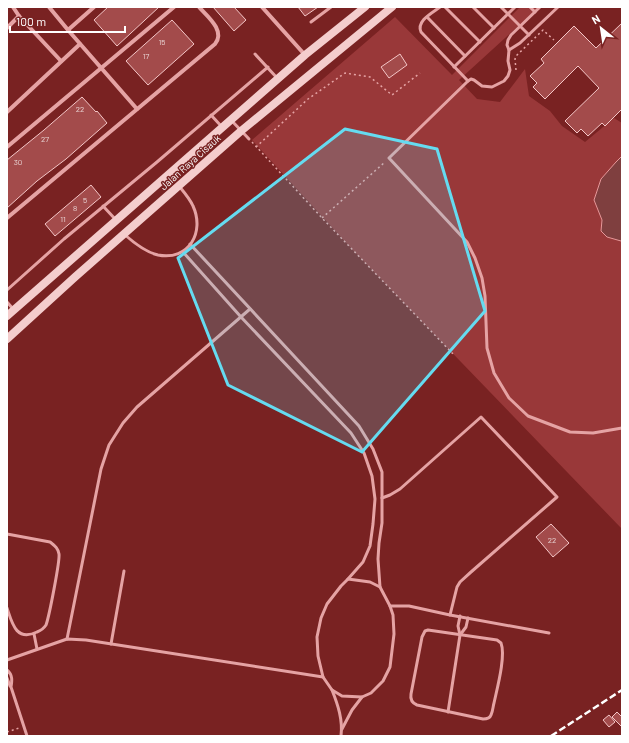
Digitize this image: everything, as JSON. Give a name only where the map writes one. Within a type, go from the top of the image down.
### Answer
[{"type":"main road","name":"Jalan Raya Cisauk","points":[[7,316],[305,55],[365,7]]},
{"type":"main road","name":"Jalan Raya Cisauk","points":[[7,339],[241,130],[392,7]]},
{"type":"street","points":[[13,7],[19,16],[61,62]]},
{"type":"street","points":[[49,7],[137,109]]},
{"type":"street","points":[[68,30],[94,7]]},
{"type":"street","points":[[7,147],[174,7]]},
{"type":"street","points":[[7,218],[215,44],[218,40],[219,34],[216,26],[199,7]]},
{"type":"street","points":[[262,7],[305,55]]},
{"type":"street","points":[[7,28],[19,16]]},
{"type":"street","points":[[7,112],[80,44]]},
{"type":"lane","points":[[311,22],[331,7]]},
{"type":"lane","points":[[440,7],[427,17],[420,25],[420,29],[468,81]]},
{"type":"lane","points":[[445,7],[480,42]]},
{"type":"lane","points":[[473,7],[494,28]]},
{"type":"lane","points":[[502,7],[529,35]]},
{"type":"lane","points":[[454,67],[516,7]]},
{"type":"lane","points":[[530,7],[535,12]]},
{"type":"lane","points":[[540,7],[520,25],[508,40],[507,45],[509,50],[508,60],[510,70],[504,81],[492,87],[482,86],[471,79],[468,81],[389,158],[467,242],[475,258],[482,278],[485,296],[487,348],[494,373],[509,398],[528,416],[570,432],[593,433],[622,428]]},
{"type":"lane","points":[[509,50],[520,43],[558,7]]},
{"type":"lane","points":[[427,17],[465,56]]},
{"type":"lane","points":[[255,54],[278,79]]},
{"type":"lane","points":[[7,290],[64,239],[268,67]]},
{"type":"lane","points":[[211,115],[222,128]]},
{"type":"lane","points":[[231,120],[249,139]]},
{"type":"lane","points":[[124,234],[134,243],[147,251],[158,255],[173,256],[183,252],[190,244],[197,231],[197,218],[193,205],[179,186]]},
{"type":"lane","points":[[104,206],[116,220]]},
{"type":"lane","points":[[190,244],[359,426],[373,449],[382,472],[382,523],[378,559],[380,586],[393,615],[394,634],[390,667],[384,681],[371,693],[362,697],[342,696],[332,690]]},
{"type":"lane","points":[[183,252],[241,317],[351,433],[364,453],[372,476],[375,499],[370,546],[363,562],[327,604],[321,618],[317,637],[318,656],[323,677],[332,690],[339,708],[342,729],[341,736]]},
{"type":"lane","points":[[7,302],[14,310]]},
{"type":"lane","points":[[67,639],[101,469],[109,445],[123,423],[137,407],[250,309]]},
{"type":"lane","points":[[382,498],[400,489],[481,417],[557,497],[460,582],[456,590],[450,615]]},
{"type":"lane","points":[[7,534],[50,542],[56,546],[59,555],[46,626],[34,634],[25,635],[18,633],[7,608]]},
{"type":"lane","points":[[111,644],[124,571]]},
{"type":"lane","points":[[348,579],[370,582],[380,586]]},
{"type":"lane","points":[[390,606],[409,606],[548,633]]},
{"type":"lane","points":[[448,712],[460,635],[458,626],[460,616]]},
{"type":"lane","points":[[460,635],[466,627],[468,618]]},
{"type":"lane","points":[[428,630],[497,640],[502,646],[502,662],[491,716],[483,719],[448,712],[413,704],[411,702],[411,694],[422,637],[425,631],[428,630]]},
{"type":"lane","points":[[34,634],[37,649]]},
{"type":"lane","points":[[7,660],[67,639],[86,640],[323,677]]},
{"type":"lane","points":[[7,670],[9,671],[12,679],[11,687],[28,736]]},
{"type":"lane","points":[[7,678],[28,736]]},
{"type":"lane","points":[[342,729],[352,710],[362,697]]},
{"type":"path","points":[[510,70],[515,72],[516,56],[543,30],[554,40]]},
{"type":"path","points":[[256,147],[308,99],[345,73],[370,77],[392,95],[420,73]]},
{"type":"path","points":[[249,139],[322,218],[455,356]]},
{"type":"path","points":[[322,218],[389,158]]},
{"type":"path","points":[[7,732],[25,726]]},
{"type":"highlighted area","points":[[345,129],[437,149],[485,311],[362,452],[228,385],[178,258]]},
{"type":"shaded area","points":[[520,7],[539,7],[459,80],[477,99],[500,102],[525,69],[529,96],[550,111],[562,126],[585,142],[614,118],[622,123],[622,529],[351,248],[252,140],[395,17],[452,75]]},
{"type":"shaded area","points":[[622,156],[621,241],[607,237],[601,231],[602,220],[594,200],[601,179]]},
{"type":"building","points":[[108,7],[159,7],[117,46],[94,20]]},
{"type":"building","points":[[213,7],[234,7],[246,20],[234,31]]},
{"type":"building","points":[[298,7],[318,7],[305,16]]},
{"type":"building","points":[[172,20],[194,44],[148,85],[126,61]]},
{"type":"building","points":[[622,23],[622,109],[605,126],[602,123],[588,136],[581,129],[577,133],[565,121],[599,88],[578,66],[545,99],[533,87],[537,83],[530,76],[544,63],[541,59],[574,26],[596,48]]},
{"type":"building","points":[[400,54],[407,65],[389,78],[381,67]]},
{"type":"building","points":[[82,97],[107,123],[7,208],[7,160]]},
{"type":"building","points":[[91,185],[101,197],[55,236],[45,224]]},
{"type":"building","points":[[551,524],[569,543],[553,557],[536,537]]},
{"type":"building","points":[[617,712],[622,717],[622,727],[612,717]]},
{"type":"building","points":[[609,715],[615,722],[609,727],[603,720]]},
{"type":"railway","points":[[551,736],[622,690]]}]
